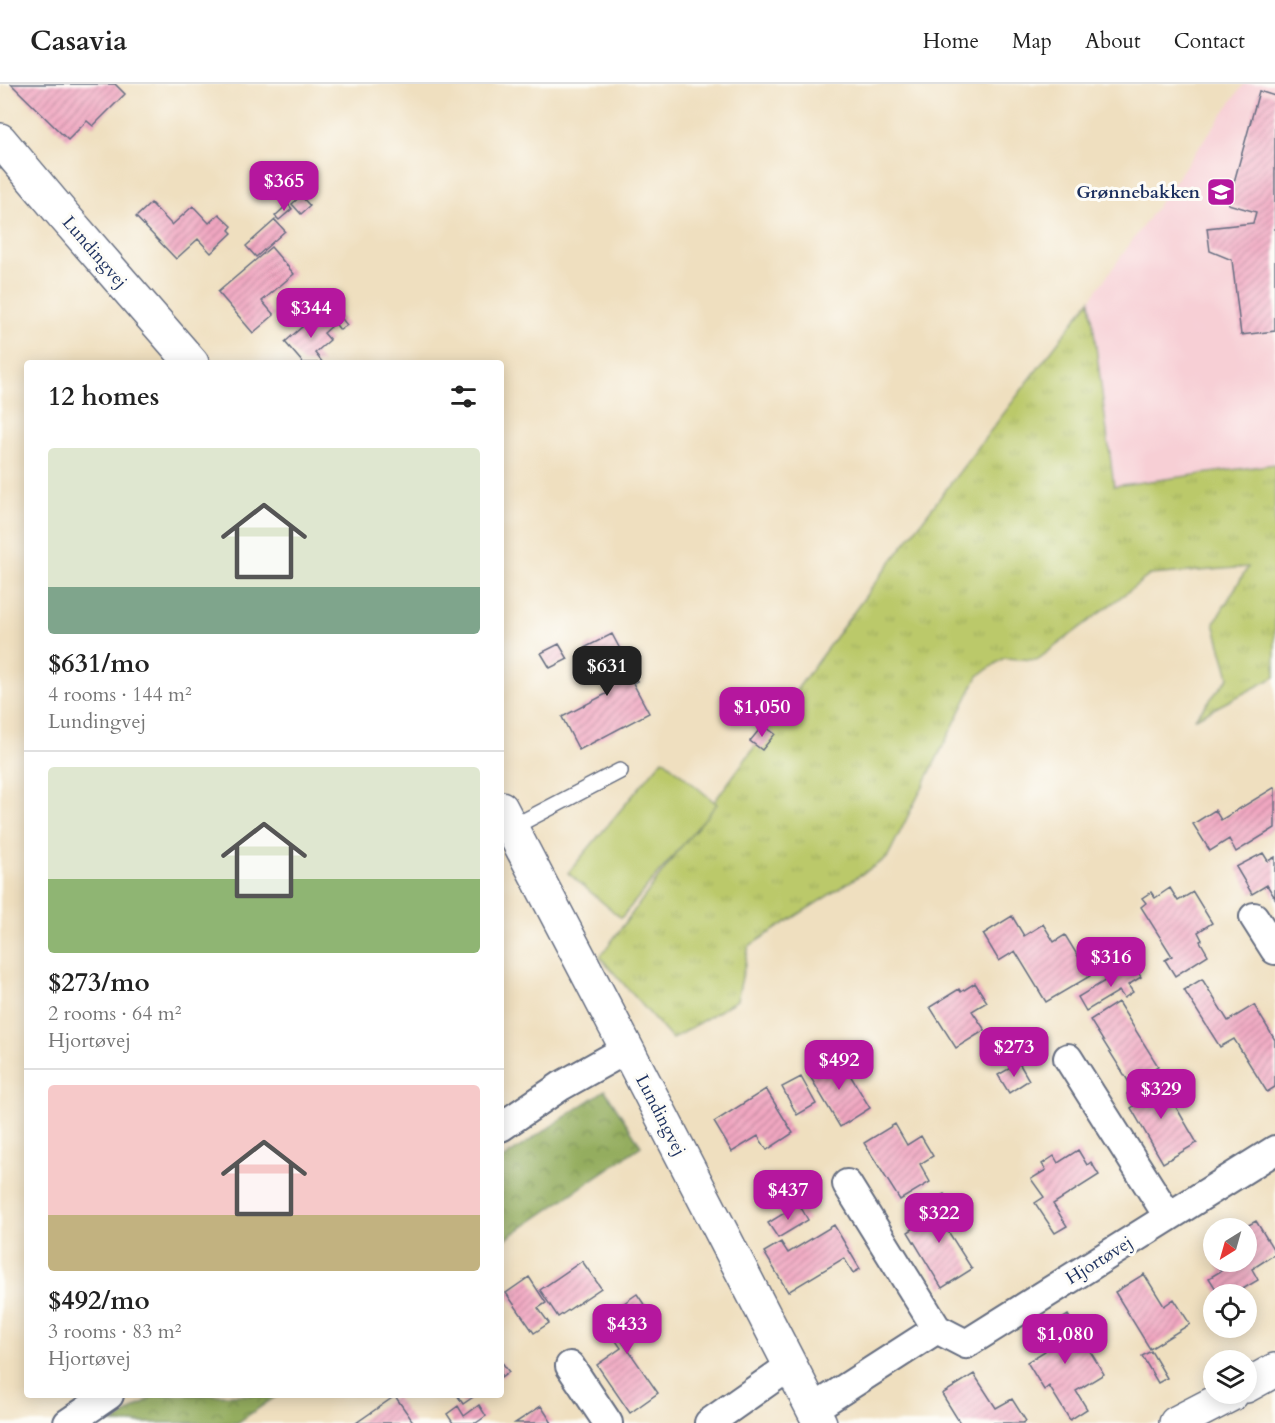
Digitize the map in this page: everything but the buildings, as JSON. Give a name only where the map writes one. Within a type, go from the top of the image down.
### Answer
[{"type":"street","name":"Lundingvej","points":[[0,140],[189,360]]},
{"type":"street","name":"Lundingvej","points":[[506,818],[816,1416]]},
{"type":"street","points":[[1254,917],[1275,950]]},
{"type":"street","points":[[504,1125],[561,1086],[627,1049]]},
{"type":"street","points":[[1068,1058],[1168,1216]]},
{"type":"street","name":"Hjortøvej","points":[[937,1329],[966,1344],[1275,1150]]},
{"type":"street","points":[[816,1416],[937,1329],[847,1184]]},
{"type":"street","points":[[570,1366],[608,1423]]},
{"type":"street","points":[[709,1423],[790,1366]]},
{"type":"street","points":[[1257,1380],[1275,1370]]},
{"type":"street","points":[[68,1423],[105,1398]]},
{"type":"street","points":[[1176,1423],[1213,1404]]},
{"type":"lane","points":[[506,818],[620,771]]},
{"type":"shaded area","name":"Grønnebakken","points":[[1244,84],[1275,84],[1275,464],[1114,486],[1090,300]]},
{"type":"green space","points":[[1090,300],[1114,486],[1275,464],[1275,677],[1194,719],[1229,677],[1214,623],[1248,567],[1150,575],[1037,660],[1004,658],[978,676],[887,858],[749,946],[737,1000],[672,1039],[600,957],[881,575]]},
{"type":"green space","points":[[663,759],[717,804],[621,918],[568,873]]},
{"type":"green space","points":[[605,1090],[641,1146],[504,1240],[504,1158]]},
{"type":"green space","points":[[150,1398],[274,1398],[237,1423],[113,1423]]},
{"type":"place","name":"Grønnebakken","points":[[1221,192]]}]
